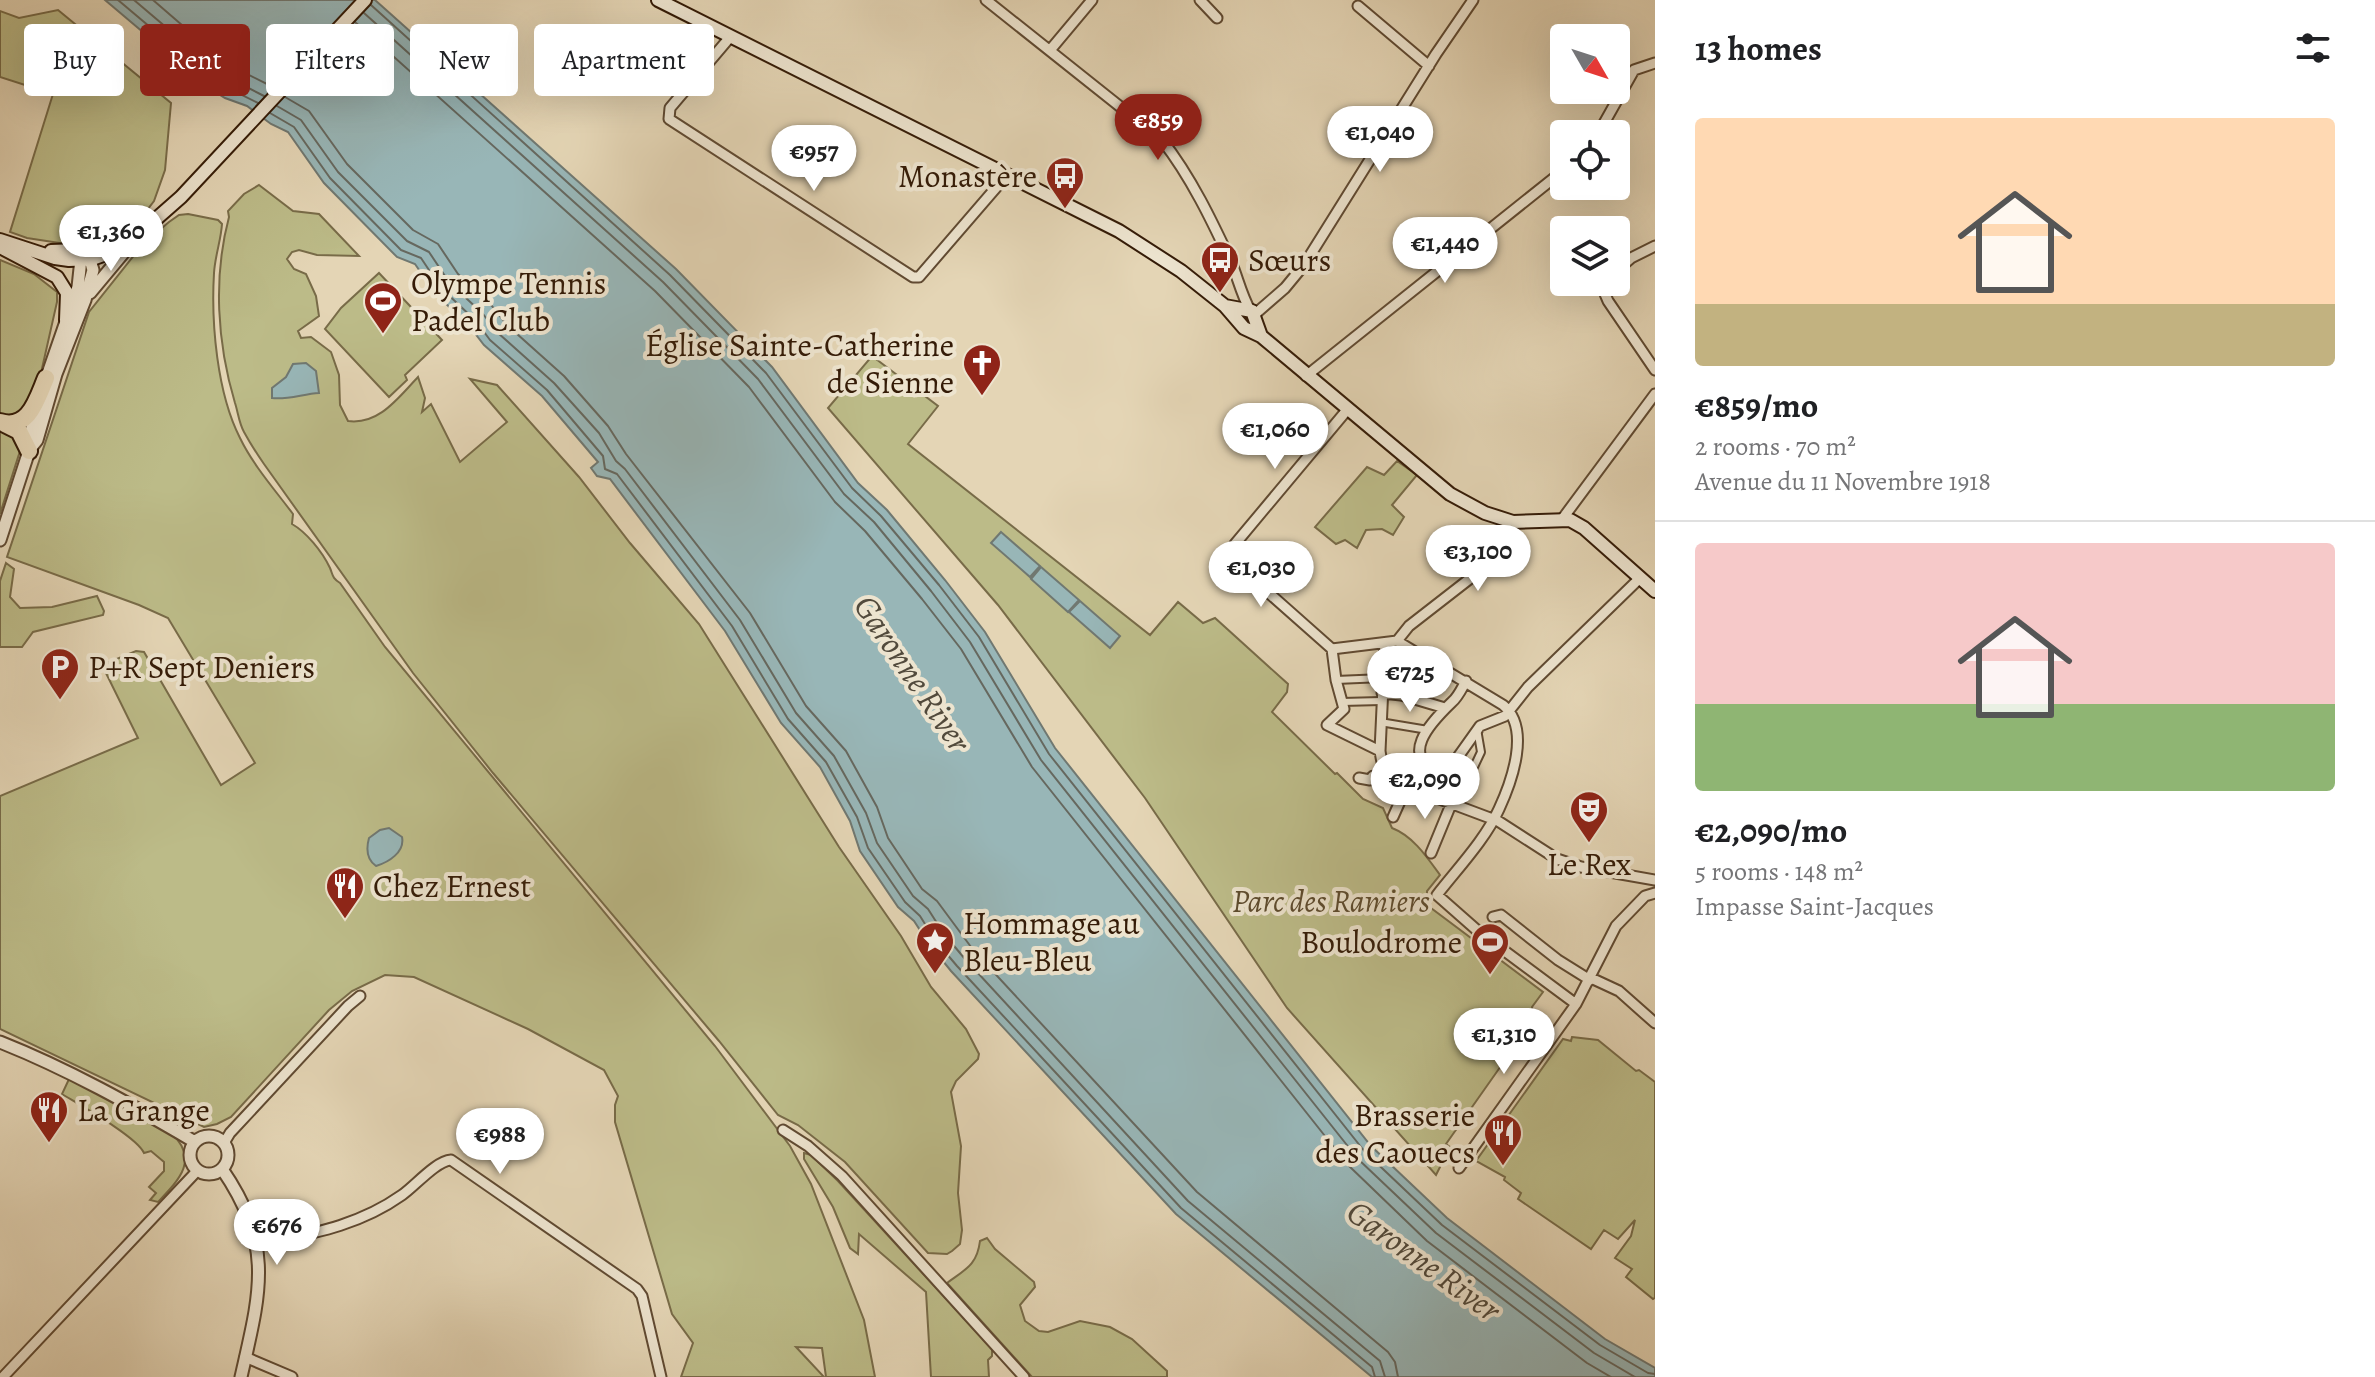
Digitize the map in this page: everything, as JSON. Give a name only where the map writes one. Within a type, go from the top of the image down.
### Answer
[{"type":"highway","points":[[3,423],[24,419],[31,414],[46,378]]},
{"type":"highway","points":[[3,423],[19,431],[29,451]]},
{"type":"main road","points":[[0,240],[55,258],[87,256],[123,248],[181,197],[365,0]]},
{"type":"main road","points":[[658,0],[1143,245],[1225,306],[1246,315],[1261,336],[1306,376],[1450,494],[1485,513],[1513,522],[1563,518],[1584,528],[1638,580],[1655,591]]},
{"type":"main road","points":[[0,247],[57,277],[67,293],[66,320]]},
{"type":"street","points":[[986,0],[1162,140],[1181,164],[1231,263],[1243,294],[1246,315],[1285,288],[1304,265],[1473,0]]},
{"type":"street","points":[[1051,49],[1092,0]]},
{"type":"street","points":[[1200,0],[1217,18]]},
{"type":"street","points":[[1358,6],[1429,66]]},
{"type":"street","points":[[731,36],[670,108],[669,119],[913,277],[919,277],[1007,175]]},
{"type":"street","points":[[1606,120],[1634,70],[1655,63]]},
{"type":"street","points":[[1306,376],[1550,181]]},
{"type":"street","points":[[85,300],[137,236]]},
{"type":"street","points":[[1630,259],[1655,246]]},
{"type":"street","points":[[0,540],[29,451],[37,440],[56,374],[85,300],[93,270],[87,256]]},
{"type":"street","points":[[29,451],[29,438],[46,378],[87,256]]},
{"type":"street","points":[[1606,296],[1655,370]]},
{"type":"street","points":[[1563,518],[1655,394]]},
{"type":"street","points":[[1347,410],[1231,552],[1236,564],[1332,649],[1344,709],[1327,725],[1380,751]]},
{"type":"street","points":[[1397,641],[1409,626],[1472,577],[1507,536],[1513,522]]},
{"type":"street","points":[[1466,681],[1421,742],[1421,762],[1442,774],[1448,771],[1477,729],[1505,716],[1638,580]]},
{"type":"street","points":[[1332,649],[1397,641],[1466,681],[1509,709],[1515,717],[1518,733],[1515,756],[1499,809],[1437,895],[1479,932],[1576,1004]]},
{"type":"street","points":[[1385,643],[1380,751],[1387,776]]},
{"type":"street","points":[[1336,680],[1383,678]]},
{"type":"street","points":[[1342,702],[1401,695],[1445,708]]},
{"type":"street","points":[[1380,722],[1428,730]]},
{"type":"street","points":[[1431,853],[1481,752],[1477,729]]},
{"type":"street","points":[[1418,793],[1433,771]]},
{"type":"street","points":[[1359,778],[1370,780],[1373,776],[1387,776],[1418,793],[1454,803],[1493,819],[1557,859],[1581,867],[1655,880]]},
{"type":"street","points":[[1393,817],[1406,788]]},
{"type":"street","points":[[1459,1168],[1576,1004],[1616,926],[1640,900],[1653,892]]},
{"type":"street","points":[[1493,917],[1501,915],[1558,960],[1590,979],[1619,991],[1655,1023]]},
{"type":"street","points":[[224,1143],[284,1074],[360,996]]},
{"type":"street","points":[[0,1042],[33,1055],[145,1112],[195,1142]]},
{"type":"street","points":[[783,1130],[808,1146],[842,1176],[1024,1377]]},
{"type":"street","points":[[211,1136],[224,1143],[228,1156],[222,1169],[210,1174],[197,1171],[190,1158],[195,1142],[211,1136]]},
{"type":"street","points":[[257,1245],[331,1230],[366,1217],[409,1190],[442,1160],[451,1160],[637,1289],[642,1296],[661,1377]]},
{"type":"street","points":[[222,1169],[244,1203],[257,1245],[260,1273],[259,1296],[241,1377]]},
{"type":"street","points":[[3,1377],[197,1171]]},
{"type":"street","points":[[245,1357],[292,1377]]},
{"type":"green space","points":[[58,10],[75,24],[24,24],[24,85],[0,77],[0,11],[19,18]]},
{"type":"green space","points":[[124,64],[140,77],[140,96],[162,96],[171,103],[165,170],[154,201],[144,214],[107,244],[79,246],[27,238],[10,232],[52,96],[124,96]]},
{"type":"green space","points":[[259,185],[293,211],[319,214],[359,256],[317,255],[299,250],[292,252],[287,259],[294,269],[306,274],[316,296],[319,316],[298,331],[301,338],[311,337],[331,352],[339,375],[340,405],[348,421],[369,419],[378,414],[418,377],[425,398],[422,412],[431,404],[460,462],[507,422],[470,379],[497,385],[579,477],[699,624],[931,987],[966,1029],[979,1054],[978,1059],[956,1081],[951,1092],[961,1146],[958,1193],[962,1230],[960,1244],[952,1251],[947,1254],[928,1253],[845,1162],[798,1125],[778,1115],[413,673],[256,452],[241,425],[229,380],[221,334],[219,286],[228,211],[244,194]]},
{"type":"green space","points":[[179,215],[218,220],[222,224],[214,273],[217,357],[232,420],[245,448],[293,514],[292,524],[318,549],[334,578],[385,647],[715,1046],[790,1146],[811,1184],[864,1320],[875,1377],[826,1377],[822,1348],[796,1347],[824,1377],[681,1377],[693,1343],[672,1314],[615,1122],[618,1096],[604,1070],[528,1029],[414,977],[385,975],[352,991],[329,1010],[231,1117],[204,1127],[0,1029],[0,796],[138,738],[102,665],[136,651],[144,652],[221,785],[255,763],[168,618],[7,557],[89,312],[143,244]]},
{"type":"green space","points":[[0,260],[34,274],[57,292],[41,373],[27,407],[13,418],[0,416]]},
{"type":"green space","name":"Olympe Tennis Padel Club","points":[[379,273],[442,340],[405,375],[407,380],[389,397],[325,329],[341,308]]},
{"type":"green space","name":"Parc des Ramiers","points":[[872,356],[938,406],[908,444],[1150,635],[1178,602],[1203,623],[1215,618],[1288,684],[1287,692],[1272,712],[1363,799],[1383,808],[1392,828],[1407,836],[1425,854],[1440,875],[1427,891],[1427,905],[1543,992],[1532,1007],[1534,1019],[1446,1144],[1450,1147],[1436,1175],[1287,1008],[1145,798],[998,605],[828,408]]},
{"type":"green space","points":[[0,429],[14,434],[20,442],[20,451],[0,514]]},
{"type":"green space","points":[[1397,461],[1417,475],[1392,505],[1404,517],[1393,535],[1382,529],[1366,530],[1357,548],[1345,540],[1336,544],[1315,527],[1367,467],[1384,475]]},
{"type":"green space","points":[[6,563],[14,569],[10,597],[20,608],[52,607],[97,596],[103,615],[33,632],[22,647],[0,647],[0,581]]},
{"type":"green space","points":[[1572,1037],[1598,1040],[1636,1071],[1655,1082],[1653,1299],[1626,1277],[1632,1269],[1615,1258],[1631,1236],[1635,1220],[1618,1239],[1604,1230],[1591,1249],[1518,1199],[1521,1193],[1504,1180],[1505,1177],[1476,1161],[1563,1039],[1571,1041]]},
{"type":"green space","points":[[70,1077],[171,1133],[180,1143],[185,1160],[183,1169],[158,1202],[150,1200],[156,1193],[149,1187],[164,1171],[164,1162],[151,1151],[144,1153],[120,1130],[62,1094]]},
{"type":"green space","points":[[804,1153],[811,1155],[838,1181],[992,1349],[988,1360],[989,1377],[931,1377],[926,1292],[859,1234],[858,1254],[850,1248],[833,1207],[804,1159]]},
{"type":"green space","points":[[987,1238],[995,1249],[1034,1282],[1035,1287],[1020,1305],[1025,1321],[1039,1331],[1048,1332],[1080,1321],[1110,1327],[1132,1339],[1167,1371],[1167,1377],[1032,1377],[947,1283],[970,1266],[980,1241]]},
{"type":"water","name":"Garonne River","points":[[105,0],[375,0],[410,31],[410,96],[482,96],[676,269],[772,367],[858,483],[887,510],[985,632],[1055,748],[1371,1146],[1447,1218],[1605,1339],[1655,1368],[1655,1377],[1372,1377],[1176,1214],[951,971],[914,921],[898,907],[860,851],[850,821],[820,767],[781,723],[725,631],[610,479],[597,476],[591,468],[598,462],[542,396],[484,345],[435,293],[415,264],[397,257],[324,183],[288,132],[247,106],[222,96],[250,96],[250,24],[140,24],[140,30]]},
{"type":"water","points":[[306,363],[316,371],[319,393],[272,398],[272,388],[286,377],[293,364]]},
{"type":"water","points":[[1001,532],[1040,566],[1030,577],[991,543]]},
{"type":"water","points":[[1041,567],[1079,600],[1068,612],[1031,579]]},
{"type":"water","points":[[1080,601],[1120,636],[1110,648],[1069,612]]},
{"type":"water","points":[[389,828],[402,837],[401,847],[391,859],[376,866],[368,854],[369,838]]},
{"type":"place","name":"Monastère","points":[[1065,210]]},
{"type":"place","name":"Sœurs","points":[[1220,294]]},
{"type":"place","name":"Olympe Tennis Padel Club","points":[[383,335]]},
{"type":"place","name":"Église Sainte-Catherine de Sienne","points":[[982,397]]},
{"type":"place","name":"P+R Sept Deniers","points":[[60,701]]},
{"type":"place","name":"Le Rex","points":[[1589,844]]},
{"type":"place","name":"Chez Ernest","points":[[345,920]]},
{"type":"place","name":"Hommage au Bleu-Bleu","points":[[935,975]]},
{"type":"place","name":"Boulodrome","points":[[1490,976]]},
{"type":"place","name":"La Grange","points":[[49,1144]]},
{"type":"place","name":"Brasserie des Caouecs","points":[[1503,1167]]}]
